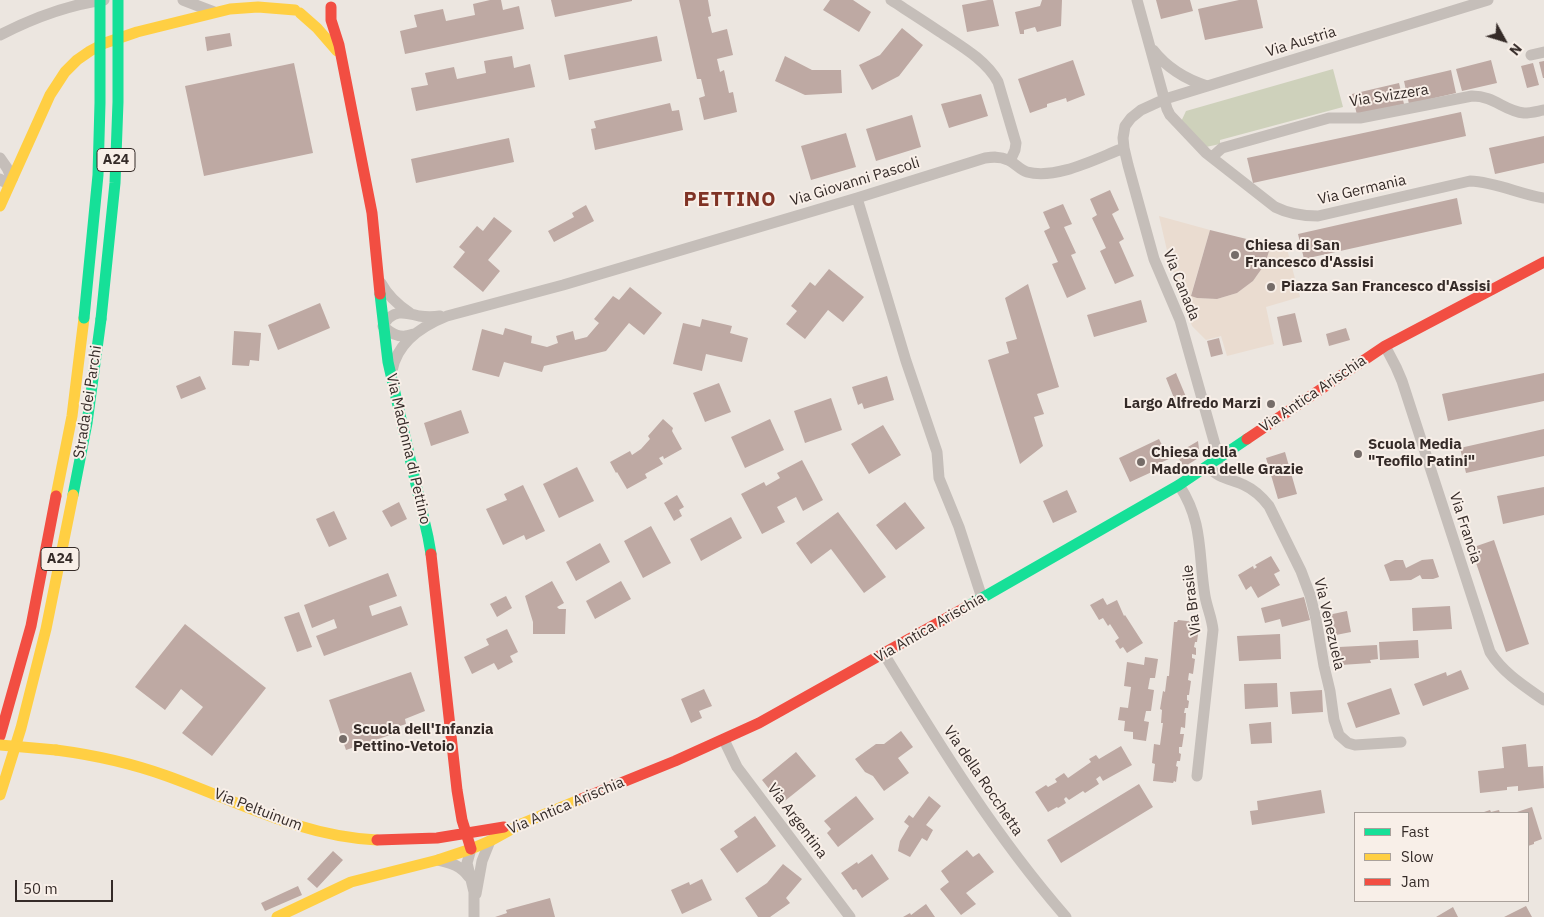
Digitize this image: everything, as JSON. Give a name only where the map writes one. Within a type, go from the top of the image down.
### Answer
[{"type":"main road","name":"Strada dei Parchi","points":[[0,736],[31,626],[72,416],[98,175],[100,0]]},
{"type":"main road","name":"Strada dei Parchi","points":[[0,795],[21,728],[46,628],[87,423],[101,319],[116,164],[118,0]]},
{"type":"main road","points":[[171,23],[216,0]]},
{"type":"main road","points":[[288,0],[297,11],[329,40],[339,55],[342,64]]},
{"type":"main road","points":[[0,206],[6,179],[25,148],[44,104],[66,72],[80,58],[95,48],[114,40],[171,23],[217,12],[252,7],[297,11],[307,16],[323,13],[334,2]]},
{"type":"main road","points":[[334,2],[331,20],[342,64]]},
{"type":"main road","name":"Via Madonna di Pettino","points":[[342,64],[372,212],[383,326],[428,537],[438,603],[458,801],[471,849]]},
{"type":"main road","name":"Via Antica Arischia","points":[[277,917],[351,882],[438,860],[471,849],[521,824],[724,740],[789,707],[1179,485],[1385,346],[1544,262]]},
{"type":"main road","name":"Via Peltuinum","points":[[0,744],[99,756],[150,770],[194,785],[273,818],[324,833],[369,839],[408,840],[466,835],[521,824]]},
{"type":"main road","points":[[408,840],[417,842],[425,851],[425,856],[416,866]]},
{"type":"street","points":[[0,34],[46,13],[69,6],[106,0]]},
{"type":"street","points":[[183,0],[201,8],[217,12]]},
{"type":"street","points":[[892,0],[964,48],[981,61],[994,76],[998,82],[1014,137],[1015,150],[1010,161]]},
{"type":"street","name":"Via Germania","points":[[1137,0],[1167,109],[1174,121],[1212,157],[1275,207],[1307,216],[1318,216],[1470,181],[1489,183],[1544,198]]},
{"type":"street","name":"Via Austria","points":[[1127,122],[1141,110],[1164,99],[1488,0]]},
{"type":"street","name":"Via Germania","points":[[1150,47],[1168,66],[1180,75],[1193,82],[1209,86]]},
{"type":"street","points":[[1531,55],[1544,52]]},
{"type":"street","name":"Via Svizzera","points":[[1212,157],[1222,148],[1329,118],[1360,118],[1472,96],[1483,96],[1518,112],[1544,110]]},
{"type":"street","name":"Via Canada","points":[[1127,122],[1124,148],[1128,165],[1154,258],[1180,320],[1219,458]]},
{"type":"street","points":[[0,158],[13,158],[25,148]]},
{"type":"street","name":"Via Giovanni Pascoli","points":[[392,375],[393,366],[398,354],[406,342],[414,334],[434,321],[447,316],[563,285],[985,158],[1002,158],[1026,172],[1050,173],[1068,169],[1124,148]]},
{"type":"street","points":[[0,158],[7,168],[6,179]]},
{"type":"street","points":[[857,198],[906,361],[938,452],[938,478],[959,527],[982,598]]},
{"type":"street","points":[[379,279],[386,292],[394,301],[410,313]]},
{"type":"street","name":"Via Giovanni Pascoli","points":[[383,326],[389,318],[397,314],[410,313],[421,316],[447,316]]},
{"type":"street","points":[[383,326],[399,336],[414,334]]},
{"type":"street","name":"Via Francia","points":[[1385,346],[1402,381],[1490,652],[1497,664],[1507,673],[1544,700]]},
{"type":"street","name":"Via Venezuela","points":[[1208,466],[1214,473],[1253,490],[1262,497],[1274,516],[1310,595],[1330,691],[1334,720],[1339,735],[1348,743],[1355,745],[1401,742]]},
{"type":"street","name":"Via Brasile","points":[[1179,485],[1190,504],[1198,526],[1205,596],[1213,630],[1197,776]]},
{"type":"street","name":"Via della Rocchetta","points":[[884,654],[935,738],[985,814],[1042,890],[1066,917]]},
{"type":"street","name":"Via Argentina","points":[[724,740],[737,767],[850,917]]},
{"type":"street","points":[[475,911],[475,876],[490,841]]},
{"type":"street","points":[[471,849],[467,863],[475,876]]},
{"type":"street","points":[[438,860],[453,863],[475,876]]},
{"type":"green space","points":[[1333,69],[1343,107],[1220,140],[1220,144],[1206,147],[1179,126],[1186,111]]},
{"type":"shaded area","name":"Piazza San Francesco d'Assisi","points":[[1159,216],[1210,230],[1191,295],[1197,298],[1217,299],[1237,293],[1253,281],[1265,264],[1271,245],[1287,249],[1300,297],[1266,307],[1274,344],[1227,356],[1221,336],[1206,340],[1192,326],[1169,259]]},
{"type":"building","points":[[490,0],[501,0],[503,10],[519,6],[524,29],[405,54],[400,31],[417,27],[414,15],[443,9],[446,21],[475,15],[473,4]]},
{"type":"building","points":[[551,0],[632,0],[632,1],[555,17]]},
{"type":"building","points":[[679,0],[708,0],[711,16],[708,17],[712,33],[727,29],[733,55],[717,59],[720,72],[724,70],[729,93],[733,92],[737,112],[704,120],[699,98],[705,96],[701,79],[697,79]]},
{"type":"building","points":[[830,0],[853,0],[871,12],[859,32],[823,10]]},
{"type":"building","points":[[993,0],[999,26],[967,32],[962,5]]},
{"type":"building","points":[[1042,0],[1062,0],[1061,26],[1037,32],[1035,27],[1024,30],[1024,34],[1020,34],[1015,12],[1040,6]]},
{"type":"building","points":[[1156,0],[1190,0],[1193,11],[1161,19]]},
{"type":"building","points":[[1239,0],[1257,0],[1263,28],[1205,40],[1198,9]]},
{"type":"building","points":[[902,28],[923,45],[899,76],[872,90],[859,65],[880,55]]},
{"type":"building","points":[[230,33],[232,46],[207,51],[205,37]]},
{"type":"building","points":[[657,36],[662,61],[569,80],[564,55]]},
{"type":"building","points":[[512,56],[514,68],[530,64],[535,87],[416,111],[411,88],[428,85],[425,73],[454,67],[457,79],[486,73],[484,61]]},
{"type":"building","points":[[785,56],[812,70],[841,70],[842,93],[805,95],[775,81]]},
{"type":"building","points":[[1073,60],[1085,95],[1067,102],[1066,98],[1047,104],[1047,107],[1030,113],[1018,79]]},
{"type":"building","points":[[1491,60],[1497,83],[1462,91],[1456,69]]},
{"type":"building","points":[[1544,61],[1544,78],[1543,78],[1539,62]]},
{"type":"building","points":[[294,63],[313,153],[204,176],[185,86]]},
{"type":"building","points":[[1533,63],[1539,85],[1527,88],[1521,66]]},
{"type":"building","points":[[1451,70],[1456,93],[1409,104],[1404,81]]},
{"type":"building","points":[[1399,83],[1404,104],[1357,115],[1352,94]]},
{"type":"building","points":[[981,94],[988,116],[949,128],[941,104]]},
{"type":"building","points":[[670,103],[672,111],[679,110],[683,130],[595,150],[591,129],[596,128],[594,121]]},
{"type":"building","points":[[1461,112],[1466,136],[1253,183],[1247,158]]},
{"type":"building","points":[[912,115],[921,147],[876,161],[866,129]]},
{"type":"building","points":[[846,133],[856,167],[811,180],[801,146]]},
{"type":"building","points":[[1544,136],[1544,163],[1495,174],[1489,148]]},
{"type":"building","points":[[509,138],[514,162],[416,183],[411,159]]},
{"type":"building","points":[[1110,190],[1119,210],[1112,214],[1124,239],[1119,242],[1134,276],[1115,284],[1100,251],[1106,248],[1092,218],[1097,215],[1090,199]]},
{"type":"building","points":[[1457,198],[1462,224],[1304,259],[1298,234]]},
{"type":"building","points":[[1063,204],[1072,224],[1064,227],[1076,253],[1071,255],[1086,289],[1067,298],[1052,264],[1058,262],[1044,231],[1050,228],[1043,212]]},
{"type":"building","points":[[586,205],[594,221],[554,242],[548,231],[574,217],[572,213]]},
{"type":"building","points":[[494,217],[512,231],[488,260],[500,271],[483,292],[453,267],[465,252],[459,247],[477,226],[483,231]]},
{"type":"building","name":"Chiesa di San Francesco d'Assisi","points":[[1210,230],[1271,245],[1265,264],[1253,281],[1237,293],[1217,299],[1191,296]]},
{"type":"building","points":[[829,269],[864,297],[843,322],[828,310],[805,339],[786,324],[797,311],[791,306],[810,282],[815,286]]},
{"type":"building","points":[[1028,284],[1059,387],[1037,394],[1044,414],[1034,417],[1043,446],[1020,464],[988,360],[1009,353],[1006,342],[1017,339],[1005,298]]},
{"type":"building","points":[[630,287],[662,313],[644,335],[629,323],[606,351],[544,366],[542,372],[504,362],[499,377],[472,370],[482,329],[503,335],[505,328],[532,336],[531,343],[547,347],[558,343],[556,336],[573,331],[575,340],[587,337],[599,323],[594,319],[613,296],[619,300]]},
{"type":"building","points":[[1141,300],[1147,322],[1094,337],[1087,315]]},
{"type":"building","points":[[320,303],[330,328],[278,350],[268,325]]},
{"type":"building","points":[[1295,313],[1302,342],[1283,346],[1277,317]]},
{"type":"building","points":[[702,319],[732,326],[730,333],[748,338],[742,362],[706,354],[702,371],[673,364],[683,323],[700,327]]},
{"type":"building","points":[[1346,328],[1350,340],[1329,346],[1326,334]]},
{"type":"building","points":[[234,331],[261,333],[259,361],[250,360],[249,366],[232,365]]},
{"type":"building","points":[[1219,338],[1223,354],[1211,357],[1207,341]]},
{"type":"building","points":[[1176,373],[1189,404],[1178,408],[1166,378]]},
{"type":"building","points":[[1544,373],[1544,401],[1448,421],[1442,394]]},
{"type":"building","points":[[200,376],[206,389],[181,399],[176,386]]},
{"type":"building","points":[[887,376],[894,400],[864,409],[862,403],[858,405],[852,387]]},
{"type":"building","points":[[719,383],[731,412],[705,422],[693,393]]},
{"type":"building","points":[[831,398],[842,430],[805,443],[794,411]]},
{"type":"building","points":[[461,410],[469,433],[431,446],[424,423]]},
{"type":"building","points":[[663,419],[673,428],[672,431],[682,449],[664,459],[663,456],[659,458],[663,464],[645,474],[647,478],[627,489],[610,462],[630,451],[632,455],[641,449],[650,439],[648,436]]},
{"type":"building","points":[[770,419],[784,450],[745,468],[731,437]]},
{"type":"building","points":[[883,425],[901,455],[869,474],[851,444]]},
{"type":"building","points":[[1544,429],[1544,456],[1466,473],[1460,448]]},
{"type":"building","name":"Chiesa della Madonna delle Grazie","points":[[1159,439],[1169,459],[1153,466],[1154,471],[1130,482],[1119,458]]},
{"type":"building","points":[[1198,441],[1200,457],[1184,467],[1176,454]]},
{"type":"building","points":[[1285,452],[1297,494],[1278,499],[1266,458]]},
{"type":"building","points":[[802,460],[823,500],[803,511],[796,497],[777,507],[785,522],[762,534],[741,494],[764,482],[766,486],[780,478],[777,473]]},
{"type":"building","points":[[577,467],[594,501],[559,518],[543,484]]},
{"type":"building","points":[[523,485],[545,531],[526,540],[524,535],[503,545],[486,509],[507,500],[504,494]]},
{"type":"building","points":[[1544,487],[1544,515],[1503,524],[1497,496]]},
{"type":"building","points":[[1067,490],[1077,512],[1053,523],[1043,501]]},
{"type":"building","points":[[677,495],[684,507],[679,510],[682,516],[674,521],[664,503]]},
{"type":"building","points":[[399,502],[407,519],[391,527],[382,511]]},
{"type":"building","points":[[905,502],[925,528],[896,550],[876,525]]},
{"type":"building","points":[[334,511],[347,539],[329,547],[316,519]]},
{"type":"building","points":[[838,512],[886,577],[864,593],[831,549],[811,564],[796,543]]},
{"type":"building","points":[[731,517],[742,538],[701,561],[690,539]]},
{"type":"building","points":[[651,526],[671,563],[643,578],[624,541]]},
{"type":"building","points":[[1494,540],[1529,644],[1506,652],[1471,548]]},
{"type":"building","points":[[600,543],[610,562],[576,581],[566,562]]},
{"type":"building","points":[[1271,556],[1280,571],[1274,574],[1280,585],[1258,598],[1251,586],[1246,590],[1238,575],[1253,566],[1254,569],[1257,567],[1255,565]]},
{"type":"building","points":[[1433,559],[1439,577],[1433,579],[1422,579],[1420,575],[1411,580],[1390,581],[1384,565],[1395,560],[1403,560],[1406,568],[1422,560]]},
{"type":"building","points":[[388,573],[397,596],[369,606],[372,616],[401,606],[408,625],[324,656],[316,636],[337,628],[334,619],[312,628],[304,605]]},
{"type":"building","points":[[552,581],[564,603],[557,607],[559,609],[566,609],[565,634],[533,634],[533,622],[525,596]]},
{"type":"building","points":[[621,581],[631,599],[595,619],[586,601]]},
{"type":"building","points":[[506,596],[512,608],[497,617],[490,604]]},
{"type":"building","points":[[1304,597],[1310,620],[1282,627],[1280,619],[1265,623],[1261,608]]},
{"type":"building","points":[[1103,598],[1107,605],[1117,600],[1124,616],[1143,643],[1127,653],[1123,647],[1120,649],[1115,641],[1119,638],[1110,624],[1108,626],[1103,618],[1099,620],[1090,605]]},
{"type":"building","points":[[1450,606],[1452,629],[1413,631],[1412,608]]},
{"type":"building","points":[[1347,611],[1351,632],[1331,636],[1328,615]]},
{"type":"building","points":[[299,612],[312,647],[297,652],[284,617]]},
{"type":"building","points":[[1178,620],[1196,622],[1196,627],[1199,627],[1197,642],[1195,642],[1194,647],[1196,648],[1196,655],[1192,654],[1192,658],[1195,659],[1193,674],[1189,673],[1188,680],[1191,681],[1189,695],[1187,695],[1187,700],[1189,701],[1188,708],[1185,708],[1184,713],[1186,713],[1185,728],[1181,727],[1180,734],[1184,734],[1182,747],[1179,747],[1180,761],[1177,761],[1176,782],[1174,781],[1173,783],[1153,781],[1155,764],[1152,763],[1154,744],[1160,745],[1163,723],[1161,723],[1162,710],[1160,709],[1167,676],[1169,676],[1174,622]]},
{"type":"building","points":[[185,624],[266,688],[212,756],[182,733],[203,707],[181,689],[165,710],[135,687]]},
{"type":"building","points":[[507,629],[518,652],[510,656],[513,662],[498,670],[494,663],[472,674],[464,657],[489,645],[486,639]]},
{"type":"building","points":[[1280,634],[1281,659],[1239,661],[1237,636]]},
{"type":"building","points":[[1418,640],[1419,658],[1380,660],[1379,642]]},
{"type":"building","points":[[1377,645],[1378,659],[1370,660],[1371,663],[1341,665],[1339,647]]},
{"type":"building","points":[[1145,657],[1158,659],[1155,678],[1150,678],[1148,689],[1154,690],[1151,711],[1146,711],[1144,721],[1149,722],[1146,741],[1133,739],[1133,732],[1124,731],[1125,721],[1118,720],[1120,707],[1128,708],[1131,687],[1124,686],[1127,662],[1144,665]]},
{"type":"building","points":[[1461,670],[1469,689],[1423,706],[1414,684],[1446,672],[1447,676]]},
{"type":"building","points":[[411,672],[425,711],[405,719],[406,724],[388,730],[390,735],[346,750],[329,700]]},
{"type":"building","points":[[1277,683],[1278,707],[1245,709],[1244,684]]},
{"type":"building","points":[[1391,688],[1400,714],[1356,728],[1347,703]]},
{"type":"building","points":[[704,689],[712,706],[699,711],[702,718],[691,723],[681,699]]},
{"type":"building","points":[[1322,690],[1323,712],[1292,714],[1290,692]]},
{"type":"building","points":[[1271,722],[1272,743],[1251,744],[1249,724]]},
{"type":"building","points":[[901,731],[913,747],[898,758],[909,773],[884,791],[873,776],[865,772],[855,759],[876,744],[884,744]]},
{"type":"building","points":[[1526,744],[1528,767],[1543,766],[1544,788],[1518,791],[1518,786],[1507,787],[1507,790],[1480,793],[1478,771],[1504,768],[1502,747]]},
{"type":"building","points":[[1121,746],[1132,765],[1103,781],[1100,776],[1096,779],[1099,784],[1069,800],[1066,797],[1064,799],[1066,803],[1048,812],[1035,792],[1046,785],[1048,787],[1057,782],[1055,779],[1064,773],[1068,778],[1091,762],[1089,759],[1096,755],[1099,759]]},
{"type":"building","points":[[796,752],[816,776],[781,804],[762,780]]},
{"type":"building","points":[[1139,784],[1153,807],[1061,863],[1047,840]]},
{"type":"building","points":[[1321,790],[1325,813],[1252,825],[1250,811],[1258,810],[1257,801]]},
{"type":"building","points":[[856,796],[874,819],[838,847],[827,833],[831,829],[824,821]]},
{"type":"building","points":[[929,796],[941,806],[926,825],[933,830],[927,841],[922,838],[910,857],[898,851],[900,841],[909,826],[904,822],[909,815],[913,818]]},
{"type":"building","points":[[1532,807],[1542,839],[1529,846],[1529,812],[1517,812]]},
{"type":"building","points":[[755,816],[776,846],[737,873],[720,849],[738,837],[734,831]]},
{"type":"building","points":[[967,850],[973,857],[979,853],[994,872],[966,893],[976,904],[961,915],[940,889],[949,882],[941,871]]},
{"type":"building","points":[[333,851],[343,860],[317,888],[307,879]]},
{"type":"building","points":[[872,854],[889,879],[862,898],[856,889],[853,890],[841,873]]},
{"type":"building","points":[[783,864],[802,879],[786,898],[790,903],[770,917],[758,917],[745,898],[767,883]]},
{"type":"building","points":[[702,879],[712,900],[682,914],[671,890],[689,882],[690,885]]},
{"type":"building","points":[[298,886],[302,895],[265,911],[261,903]]},
{"type":"building","points":[[550,898],[555,917],[495,917],[507,913],[506,910]]},
{"type":"building","points":[[926,904],[935,917],[903,917],[910,913],[911,915]]},
{"type":"building","points":[[1526,906],[1532,917],[1504,917]]},
{"type":"building","points":[[1453,907],[1458,917],[1436,917]]},
{"type":"traffic: fast","points":[[84,318],[98,175],[100,0]]},
{"type":"traffic: fast","points":[[101,319],[115,183],[118,102],[118,0]]},
{"type":"traffic: fast","points":[[380,294],[388,362],[431,554]]},
{"type":"traffic: fast","points":[[73,495],[87,423],[101,319]]},
{"type":"traffic: fast","points":[[968,606],[1179,485],[1247,439]]},
{"type":"traffic: slow","points":[[0,206],[50,95],[65,72],[90,51],[105,43],[137,32],[230,9],[258,7],[295,10]]},
{"type":"traffic: slow","points":[[300,13],[317,28],[337,51]]},
{"type":"traffic: slow","points":[[56,496],[72,416],[84,318]]},
{"type":"traffic: slow","points":[[0,795],[21,728],[46,629],[73,495]]},
{"type":"traffic: slow","points":[[0,745],[56,750]]},
{"type":"traffic: slow","points":[[56,750],[112,760],[153,771],[296,825],[322,832],[377,840]]},
{"type":"traffic: slow","points":[[277,917],[351,882],[438,860],[471,849],[521,824],[581,799]]},
{"type":"traffic: jam","points":[[331,7],[331,20],[339,45],[372,213],[380,294]]},
{"type":"traffic: jam","points":[[1247,439],[1385,346],[1544,262]]},
{"type":"traffic: jam","points":[[0,736],[31,626],[56,496]]},
{"type":"traffic: jam","points":[[431,554],[457,790],[462,820],[471,849]]},
{"type":"traffic: jam","points":[[581,799],[675,761],[759,723],[968,606]]},
{"type":"traffic: jam","points":[[377,840],[437,838],[504,827]]},
{"type":"place","name":"Chiesa di San Francesco d'Assisi","points":[[1235,255]]},
{"type":"place","name":"Piazza San Francesco d'Assisi","points":[[1271,287]]},
{"type":"place","name":"Largo Alfredo Marzi","points":[[1271,404]]},
{"type":"place","name":"Scuola Media \"Teofilo Patini\"","points":[[1358,454]]},
{"type":"place","name":"Chiesa della Madonna delle Grazie","points":[[1141,462]]},
{"type":"place","name":"Scuola dell'Infanzia Pettino-Vetoio","points":[[343,739]]},
{"type":"district","name":"PETTINO","points":[[730,200]]}]
